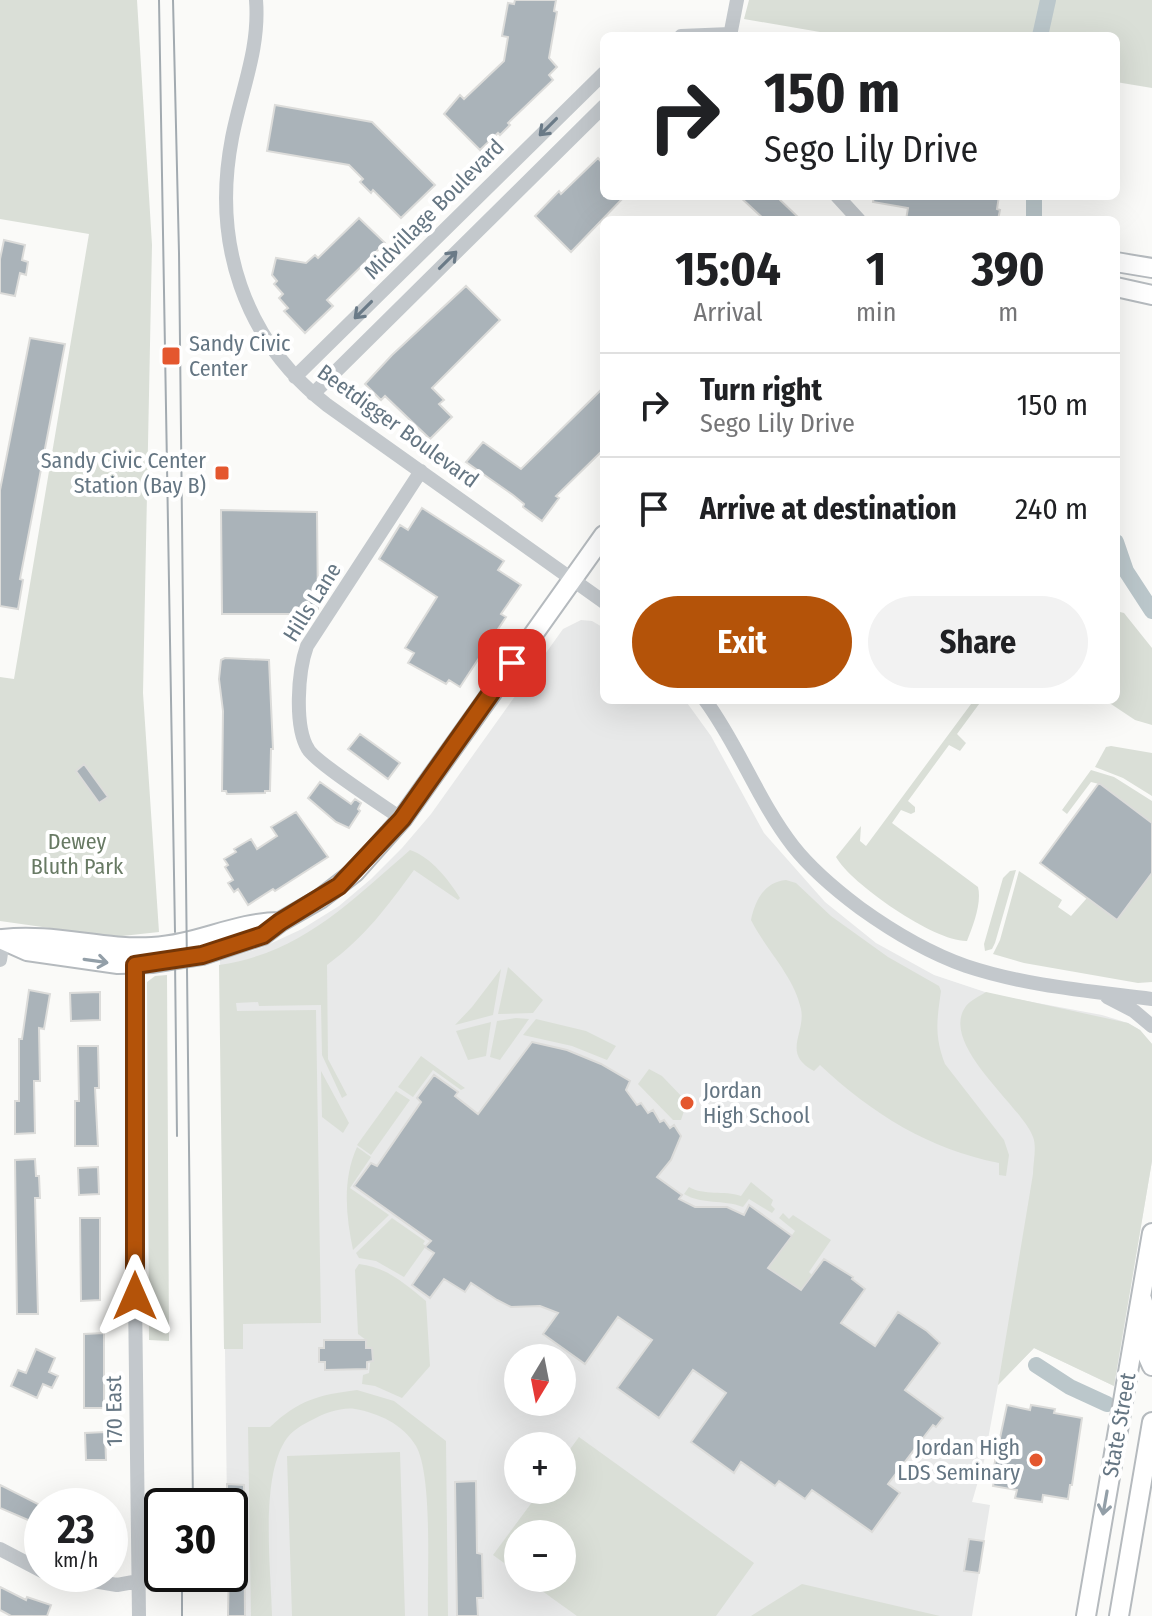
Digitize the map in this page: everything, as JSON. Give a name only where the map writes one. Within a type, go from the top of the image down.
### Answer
[{"type":"main road","points":[[1120,263],[1152,268]]},
{"type":"main road","points":[[1120,288],[1152,295]]},
{"type":"main road","points":[[2,939],[27,951],[135,965],[202,955],[263,935],[339,886],[402,819],[600,540]]},
{"type":"main road","points":[[2,939],[30,936],[103,947],[153,947],[201,940],[257,922],[280,922]]},
{"type":"main road","name":"State Street","points":[[1086,1616],[1152,1233]]},
{"type":"main road","points":[[1141,1296],[1152,1331],[1148,1357],[1152,1366]]},
{"type":"main road","name":"State Street","points":[[1119,1616],[1152,1422]]},
{"type":"street","name":"Beetdigger Boulevard","points":[[256,0],[255,44],[229,158],[226,197],[229,239],[238,281],[253,318],[274,353],[313,394],[600,599]]},
{"type":"street","points":[[731,32],[737,0]]},
{"type":"street","name":"Midvillage Boulevard","points":[[295,377],[600,77]]},
{"type":"street","points":[[313,394],[600,110]]},
{"type":"street","points":[[841,200],[855,216]]},
{"type":"street","name":"Hills Lane","points":[[402,819],[309,752],[301,732],[300,666],[307,646],[421,471]]},
{"type":"street","points":[[708,704],[793,847],[845,896],[888,927],[965,965],[1031,982],[1099,994],[1152,999]]},
{"type":"street","points":[[0,960],[2,939]]},
{"type":"street","name":"170 East","points":[[135,965],[139,1616]]},
{"type":"street","points":[[1099,994],[1134,1011],[1152,1026]]},
{"type":"street","points":[[0,1549],[24,1562]]},
{"type":"street","points":[[128,1583],[139,1581]]},
{"type":"shaded area","name":"Jordan High School","points":[[581,620],[592,621],[600,626],[600,704],[688,704],[711,736],[764,833],[825,902],[876,943],[934,975],[994,995],[1102,1015],[1128,1023],[1140,1030],[1152,1044],[1152,1161],[1114,1386],[1034,1348],[998,1385],[984,1461],[972,1502],[990,1505],[972,1616],[228,1616],[228,1592],[248,1592],[248,1488],[227,1488],[220,960],[261,948],[302,929],[339,906],[402,848],[431,814],[563,629]]},
{"type":"green space","name":"Dewey Bluth Park","points":[[0,0],[137,0],[152,245],[143,693],[159,932],[113,937],[0,921],[0,677],[14,679],[89,234],[0,219]]},
{"type":"green space","points":[[749,0],[1152,0],[1152,88],[1120,83],[1120,32],[820,32],[744,19]]},
{"type":"green space","points":[[1120,612],[1152,648],[1152,725],[1135,720],[1111,704],[1120,704]]},
{"type":"green space","points":[[971,704],[979,704],[957,734],[966,743],[960,751],[949,745],[908,801],[915,807],[915,812],[911,814],[901,810],[892,823],[978,887],[978,907],[967,941],[935,932],[895,910],[858,882],[836,857],[861,826],[860,841],[866,846]]},
{"type":"green space","points":[[1106,747],[1152,753],[1152,796],[1123,778],[1095,767]]},
{"type":"green space","points":[[1091,770],[1114,777],[1152,801],[1152,823],[1099,784],[1091,782],[1067,814],[1062,810]]},
{"type":"green space","points":[[410,850],[432,864],[460,898],[458,900],[414,870],[364,932],[327,965],[328,1059],[347,1095],[342,1098],[322,1055],[321,1005],[259,1006],[258,1002],[236,1003],[237,1011],[316,1010],[321,1323],[243,1324],[243,1349],[224,1349],[219,965],[249,959],[300,937],[346,906]]},
{"type":"green space","points":[[1016,870],[995,943],[992,949],[985,951],[984,944],[1003,878]]},
{"type":"green space","points":[[1019,871],[1062,900],[1058,907],[1071,916],[1087,898],[1116,920],[1152,873],[1152,982],[1138,983],[1024,963],[993,954],[1000,940]]},
{"type":"green space","points":[[786,880],[796,883],[831,916],[888,957],[939,986],[938,1036],[945,1064],[1004,1140],[1009,1155],[1006,1176],[999,1175],[999,1163],[925,1139],[881,1114],[820,1065],[814,1071],[804,1064],[797,1050],[802,1018],[797,997],[751,920],[755,906],[766,889]]},
{"type":"green space","points":[[508,967],[543,1000],[533,1013],[498,1014]]},
{"type":"green space","points":[[501,969],[493,1015],[455,1025],[472,1007]]},
{"type":"green space","points":[[167,975],[169,1341],[149,1340],[147,982],[155,976]]},
{"type":"green space","points":[[986,992],[1128,1023],[1140,1030],[1152,1044],[1152,1161],[1114,1386],[1034,1348],[998,1385],[1033,1174],[1035,1145],[1026,1124],[985,1074],[963,1038],[960,1021],[966,1006]]},
{"type":"green space","points":[[529,1019],[500,1060],[490,1057],[497,1021]]},
{"type":"green space","points":[[536,1019],[586,1031],[616,1046],[607,1060],[572,1046],[523,1035]]},
{"type":"green space","points":[[491,1022],[486,1056],[468,1060],[456,1031]]},
{"type":"green space","points":[[421,1056],[465,1088],[461,1090],[433,1070],[413,1097],[398,1087]]},
{"type":"green space","points":[[649,1069],[662,1076],[687,1102],[681,1120],[673,1120],[638,1084]]},
{"type":"green space","points":[[321,1071],[349,1123],[343,1133],[322,1117]]},
{"type":"green space","points":[[396,1091],[410,1100],[371,1155],[357,1145]]},
{"type":"green space","points":[[357,1147],[371,1157],[350,1188],[389,1215],[353,1250],[347,1185]]},
{"type":"green space","points":[[751,1182],[773,1200],[771,1205],[775,1209],[772,1213],[749,1199],[743,1207],[698,1200],[684,1194],[689,1187],[741,1196]]},
{"type":"green space","points":[[783,1213],[789,1219],[793,1215],[831,1240],[809,1272],[812,1275],[801,1290],[768,1268],[795,1231],[779,1218]]},
{"type":"green space","points":[[392,1218],[425,1241],[423,1244],[426,1246],[404,1277],[376,1261],[359,1258],[356,1253]]},
{"type":"green space","points":[[359,1264],[387,1273],[426,1301],[430,1366],[402,1398],[375,1386],[362,1384],[363,1375],[369,1373],[372,1348],[366,1348],[366,1340],[358,1334],[355,1270]]},
{"type":"green space","points":[[357,1390],[394,1401],[446,1441],[448,1616],[428,1616],[427,1503],[416,1446],[411,1438],[389,1421],[372,1413],[350,1409],[334,1411],[310,1421],[285,1441],[272,1478],[270,1501],[272,1616],[251,1616],[248,1427],[270,1427],[310,1400]]},
{"type":"green space","points":[[579,1437],[754,1563],[716,1616],[577,1616],[544,1592],[576,1592],[576,1520],[519,1520],[531,1504],[576,1504],[576,1441]]},
{"type":"green space","points":[[400,1452],[405,1616],[292,1616],[287,1456]]},
{"type":"green space","points":[[504,1540],[504,1563],[493,1555]]},
{"type":"green space","points":[[802,1584],[940,1616],[751,1616]]},
{"type":"building","points":[[515,0],[556,0],[554,11],[557,12],[549,58],[557,67],[549,75],[553,80],[508,123],[510,125],[500,135],[498,133],[480,150],[444,114],[460,95],[464,99],[504,61],[508,37],[502,36],[508,3],[514,4]]},
{"type":"building","points":[[275,105],[372,122],[435,185],[401,218],[373,190],[371,193],[360,182],[363,179],[349,165],[267,151]]},
{"type":"building","points":[[598,158],[600,200],[621,200],[606,216],[600,216],[600,222],[571,252],[535,216],[559,191],[561,194]]},
{"type":"building","points":[[743,200],[780,200],[797,216],[761,216]]},
{"type":"building","points":[[998,200],[997,209],[1000,210],[999,216],[907,216],[908,208],[873,202]]},
{"type":"building","points":[[359,218],[385,243],[327,300],[333,306],[305,333],[284,311],[288,308],[279,298],[283,294],[274,284],[277,281],[272,275],[276,258],[306,263],[315,255],[318,258]]},
{"type":"building","points":[[4,240],[25,245],[22,260],[28,262],[26,275],[20,273],[15,296],[0,293],[0,259]]},
{"type":"building","points":[[466,286],[500,320],[432,388],[444,400],[439,404],[452,417],[430,439],[385,396],[381,400],[365,384]]},
{"type":"building","points":[[30,338],[65,344],[20,579],[23,580],[18,609],[0,606],[0,490]]},
{"type":"building","points":[[600,391],[600,453],[556,496],[559,498],[542,521],[513,495],[466,462],[483,442],[521,469]]},
{"type":"building","points":[[422,508],[504,561],[498,570],[521,585],[501,614],[506,617],[460,687],[449,680],[446,684],[408,663],[414,653],[405,648],[437,597],[379,559],[400,525],[408,530]]},
{"type":"building","points":[[221,510],[317,512],[318,609],[304,614],[222,614]]},
{"type":"building","points":[[221,660],[269,660],[273,749],[270,791],[265,793],[227,794],[222,791],[223,711],[219,679]]},
{"type":"building","points":[[360,734],[400,763],[388,779],[348,749]]},
{"type":"building","points":[[84,764],[108,797],[99,803],[76,771]]},
{"type":"building","points":[[320,782],[351,804],[355,799],[361,803],[360,811],[349,828],[336,822],[308,798]]},
{"type":"building","points":[[1099,783],[1152,823],[1152,873],[1117,920],[1040,863]]},
{"type":"building","points":[[296,812],[328,857],[248,905],[238,889],[234,892],[228,883],[233,880],[224,859],[251,839],[257,849],[277,836],[271,827]]},
{"type":"building","points":[[29,990],[50,994],[44,1029],[39,1028],[40,1081],[34,1081],[35,1133],[15,1134],[15,1101],[19,1101],[19,1039],[22,1039]]},
{"type":"building","points":[[100,992],[100,1020],[71,1021],[70,993]]},
{"type":"building","points":[[532,1042],[567,1050],[601,1064],[630,1081],[626,1090],[637,1105],[641,1103],[648,1113],[653,1110],[660,1122],[664,1120],[670,1128],[674,1125],[681,1136],[671,1160],[657,1177],[682,1195],[679,1199],[695,1207],[727,1207],[744,1215],[749,1205],[792,1236],[768,1268],[801,1290],[824,1259],[853,1277],[865,1289],[841,1323],[875,1346],[898,1312],[940,1343],[905,1390],[943,1418],[936,1427],[933,1425],[888,1484],[900,1493],[872,1532],[812,1490],[805,1499],[779,1481],[775,1486],[741,1462],[734,1473],[691,1442],[726,1393],[693,1370],[659,1418],[617,1388],[652,1340],[618,1317],[585,1364],[576,1358],[576,1344],[557,1344],[543,1334],[558,1313],[540,1306],[511,1307],[471,1283],[465,1292],[444,1279],[430,1298],[412,1285],[434,1253],[425,1247],[431,1241],[354,1186],[371,1163],[377,1166],[421,1102],[417,1098],[434,1075],[458,1092],[455,1096],[478,1114]]},
{"type":"building","points":[[78,1046],[98,1046],[99,1088],[95,1088],[98,1146],[75,1146],[75,1101],[79,1101]]},
{"type":"building","points":[[35,1159],[40,1198],[35,1198],[38,1314],[17,1314],[15,1160]]},
{"type":"building","points":[[98,1167],[99,1194],[79,1195],[78,1168]]},
{"type":"building","points":[[80,1218],[100,1218],[100,1300],[81,1301]]},
{"type":"building","points":[[104,1333],[104,1408],[84,1408],[84,1334]]},
{"type":"building","points":[[324,1340],[366,1340],[366,1348],[372,1348],[373,1361],[367,1362],[367,1369],[325,1370],[325,1362],[319,1362],[319,1348],[324,1348]]},
{"type":"building","points":[[36,1349],[55,1358],[49,1372],[58,1376],[52,1388],[43,1384],[37,1398],[11,1386],[18,1370],[26,1373]]},
{"type":"building","name":"Jordan High LDS Seminary","points":[[1007,1405],[1030,1410],[1031,1405],[1055,1409],[1054,1413],[1082,1418],[1068,1499],[1043,1495],[1042,1502],[1015,1498],[1017,1490],[993,1486],[996,1471],[993,1471]]},
{"type":"building","points":[[105,1432],[106,1460],[86,1460],[85,1433]]},
{"type":"building","points":[[476,1481],[477,1553],[482,1554],[483,1598],[477,1598],[478,1616],[457,1616],[455,1482]]},
{"type":"building","points":[[227,1484],[244,1485],[244,1488],[227,1488]]},
{"type":"building","points":[[0,1485],[24,1497],[24,1518],[0,1508]]},
{"type":"building","points":[[969,1539],[984,1541],[979,1573],[964,1571]]},
{"type":"building","points":[[0,1587],[26,1600],[27,1597],[51,1605],[47,1616],[11,1616],[0,1610]]},
{"type":"building","points":[[228,1592],[245,1592],[245,1616],[228,1616]]},
{"type":"waterway","points":[[1041,32],[1048,0]]},
{"type":"waterway","points":[[1034,200],[1034,216]]},
{"type":"waterway","points":[[1120,554],[1126,571],[1152,611]]},
{"type":"waterway","points":[[1036,1365],[1070,1387],[1107,1404]]},
{"type":"tram line","points":[[159,0],[175,932]]},
{"type":"tram line","points":[[173,0],[179,253],[193,1488]]},
{"type":"tram line","points":[[175,960],[177,1136]]},
{"type":"tram line","points":[[182,1592],[182,1616]]},
{"type":"place","name":"Sandy Civic Center","points":[[171,356]]},
{"type":"place","name":"Sandy Civic Center Station (Bay B)","points":[[222,473]]},
{"type":"place","name":"Jordan High School","points":[[687,1103]]},
{"type":"place","name":"Jordan High LDS Seminary","points":[[1036,1460]]},
{"type":"route","points":[[135,1296],[135,965],[202,955],[263,935],[339,886],[381,845],[402,819],[512,663]]}]
